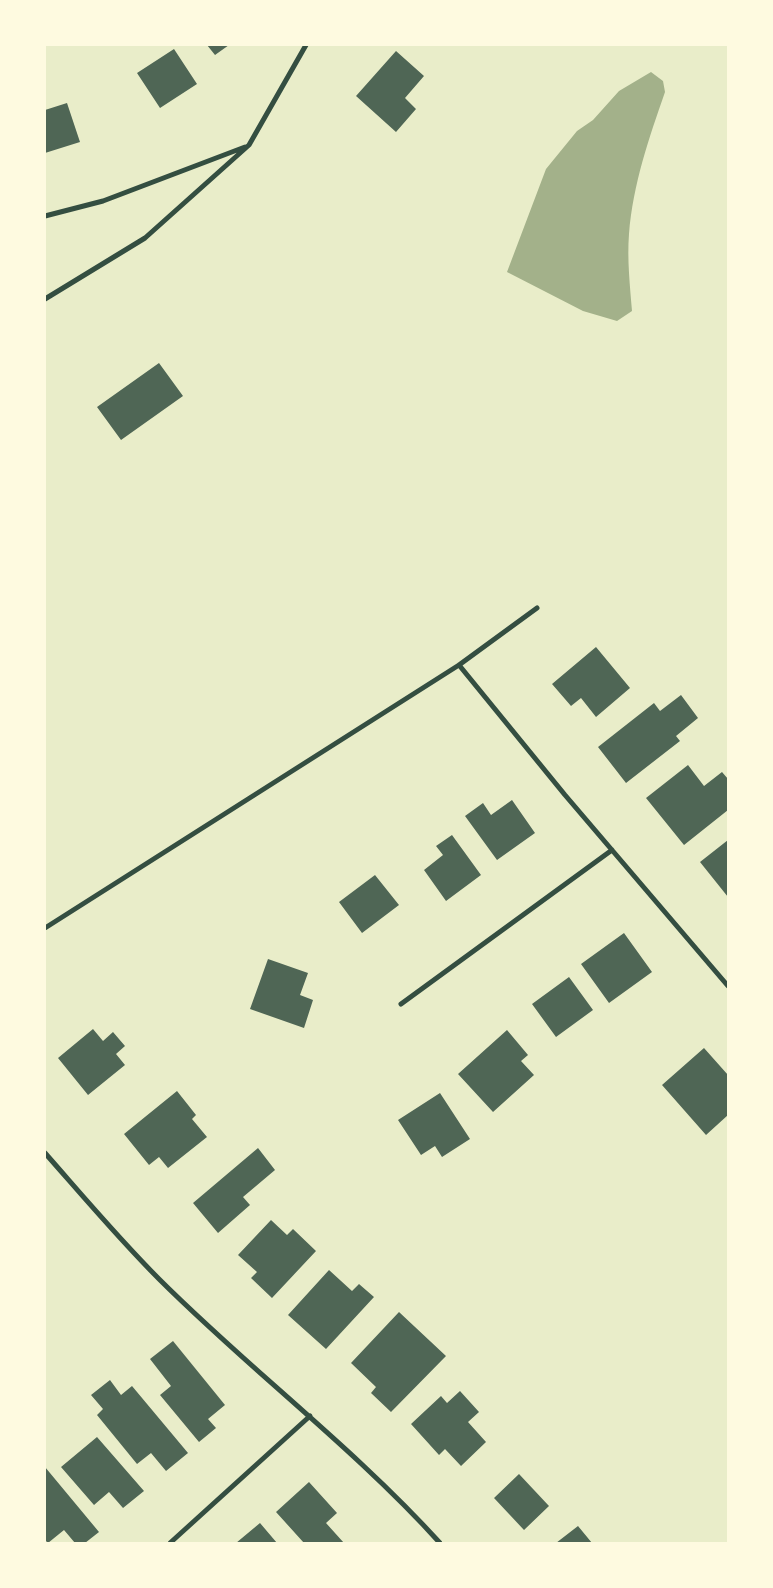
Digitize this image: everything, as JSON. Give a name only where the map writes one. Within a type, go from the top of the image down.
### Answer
[{"type":"street","points":[[45,299],[145,238],[249,145],[306,45]]},
{"type":"street","points":[[45,216],[102,201],[249,145]]},
{"type":"street","points":[[45,928],[459,665],[537,608]]},
{"type":"street","points":[[459,665],[612,850],[728,986]]},
{"type":"street","points":[[401,1004],[612,850]]},
{"type":"street","points":[[45,1153],[160,1279],[413,1513],[440,1543]]},
{"type":"street","points":[[170,1543],[310,1416]]},
{"type":"shaded area","points":[[651,72],[663,81],[665,92],[642,162],[631,215],[628,253],[632,311],[617,321],[583,311],[507,272],[546,169],[577,131],[593,120],[619,91]]},
{"type":"building","points":[[207,45],[229,45],[215,55]]},
{"type":"building","points":[[174,49],[197,84],[160,108],[137,73]]},
{"type":"building","points":[[396,51],[424,76],[405,98],[416,109],[396,132],[356,96]]},
{"type":"building","points":[[67,103],[80,142],[45,153],[45,110]]},
{"type":"building","points":[[159,363],[183,396],[121,440],[97,407]]},
{"type":"building","points":[[596,647],[630,688],[596,717],[581,698],[571,706],[552,684]]},
{"type":"building","points":[[681,695],[698,718],[676,736],[680,741],[626,783],[598,747],[654,703],[660,711]]},
{"type":"building","points":[[688,765],[704,786],[722,772],[728,779],[728,810],[684,845],[646,798]]},
{"type":"building","points":[[512,800],[535,833],[497,860],[465,816],[483,803],[491,815]]},
{"type":"building","points":[[452,835],[481,875],[446,901],[424,870],[443,855],[436,846]]},
{"type":"building","points":[[728,840],[728,897],[700,862]]},
{"type":"building","points":[[375,875],[399,905],[362,933],[339,902]]},
{"type":"building","points":[[624,933],[652,972],[609,1003],[581,964]]},
{"type":"building","points":[[268,959],[308,973],[300,995],[313,1000],[304,1028],[250,1009]]},
{"type":"building","points":[[569,977],[593,1010],[556,1037],[532,1004]]},
{"type":"building","points":[[93,1029],[103,1041],[113,1032],[125,1046],[116,1054],[125,1065],[88,1095],[58,1058]]},
{"type":"building","points":[[507,1030],[528,1055],[521,1061],[534,1075],[493,1112],[458,1074]]},
{"type":"building","points":[[704,1048],[728,1075],[728,1115],[706,1135],[662,1085]]},
{"type":"building","points":[[177,1091],[196,1115],[192,1119],[207,1137],[168,1168],[159,1157],[149,1165],[124,1134]]},
{"type":"building","points":[[440,1093],[470,1139],[442,1157],[435,1146],[421,1155],[398,1120]]},
{"type":"building","points":[[258,1148],[275,1170],[243,1197],[250,1205],[218,1233],[193,1203]]},
{"type":"building","points":[[271,1220],[287,1235],[293,1229],[316,1251],[272,1298],[251,1278],[257,1272],[238,1255]]},
{"type":"building","points":[[329,1270],[352,1291],[359,1284],[374,1297],[326,1349],[288,1315]]},
{"type":"building","points":[[399,1312],[446,1356],[391,1412],[371,1393],[376,1387],[351,1363]]},
{"type":"building","points":[[173,1341],[225,1405],[208,1419],[216,1428],[199,1442],[160,1395],[171,1386],[150,1359]]},
{"type":"building","points":[[110,1380],[121,1395],[132,1386],[188,1453],[166,1471],[151,1453],[137,1464],[97,1415],[103,1409],[91,1395]]},
{"type":"building","points":[[460,1391],[479,1412],[468,1422],[486,1442],[461,1466],[445,1449],[439,1455],[411,1424],[441,1396],[447,1403]]},
{"type":"building","points":[[97,1437],[144,1491],[123,1508],[109,1492],[94,1505],[61,1467]]},
{"type":"building","points":[[45,1467],[99,1532],[85,1543],[75,1543],[64,1530],[48,1543],[45,1540]]},
{"type":"building","points":[[519,1474],[549,1506],[524,1530],[494,1498]]},
{"type":"building","points":[[309,1482],[337,1513],[326,1523],[344,1543],[304,1543],[276,1512]]},
{"type":"building","points":[[260,1523],[277,1543],[236,1543]]},
{"type":"building","points":[[578,1526],[592,1543],[556,1543]]}]
